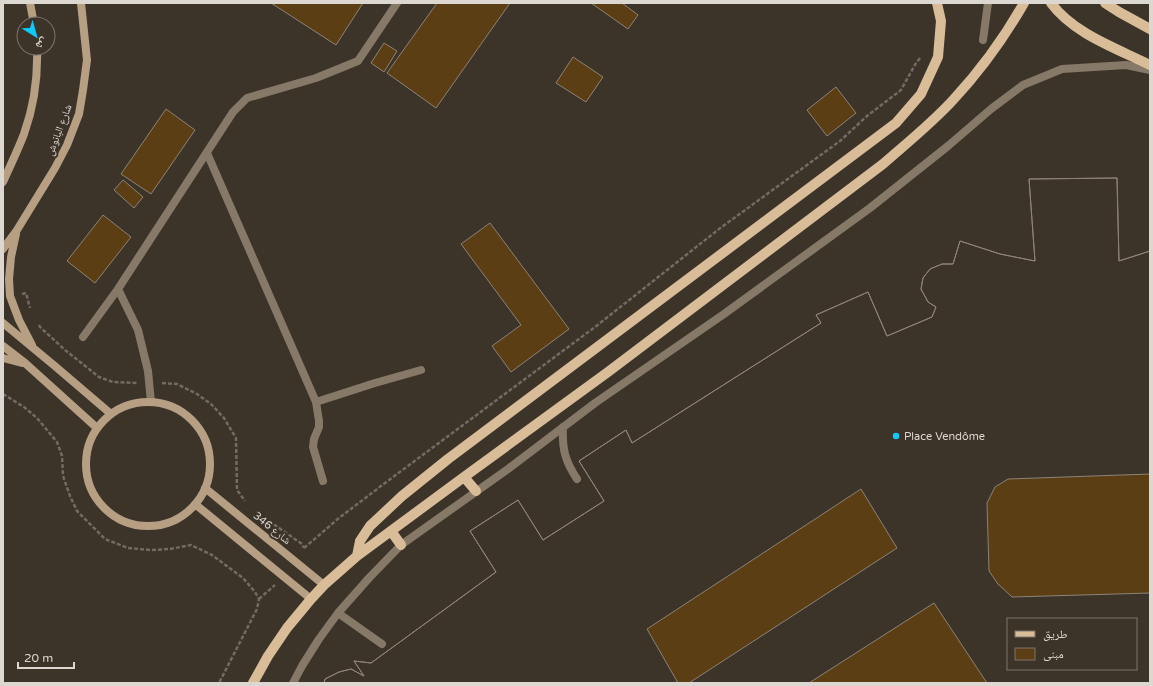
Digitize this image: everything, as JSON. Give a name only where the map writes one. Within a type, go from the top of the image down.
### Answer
[{"type":"main road","points":[[358,556],[360,542],[370,526],[402,496],[448,459],[896,122],[921,94],[938,57],[941,21],[937,3]]},
{"type":"main road","points":[[253,683],[287,628],[324,585],[358,556],[464,476],[608,372],[876,168],[920,132],[953,100],[997,47],[1024,3]]},
{"type":"main road","points":[[1051,3],[1067,20],[1082,31],[1150,64]]},
{"type":"main road","points":[[1105,3],[1150,29]]},
{"type":"main road","points":[[464,476],[476,491]]},
{"type":"main road","points":[[391,531],[401,545]]},
{"type":"street","points":[[30,3],[32,16]]},
{"type":"street","name":"شارع البانوش","points":[[3,249],[17,230],[55,168],[67,145],[79,114],[87,60],[81,3]]},
{"type":"street","points":[[3,182],[24,134],[35,94],[38,56]]},
{"type":"street","points":[[17,230],[11,256],[9,279],[10,296],[19,320],[34,349]]},
{"type":"street","points":[[3,323],[111,414]]},
{"type":"street","points":[[3,346],[25,363],[97,428]]},
{"type":"street","points":[[3,358],[25,363]]},
{"type":"street","points":[[151,402],[177,409],[195,423],[207,443],[210,465],[205,488],[195,504],[174,521],[147,526],[121,520],[100,504],[88,480],[87,453],[97,428],[111,414],[132,404],[151,402]]},
{"type":"street","name":"شارع 346","points":[[205,488],[324,585]]},
{"type":"street","points":[[195,504],[311,599]]},
{"type":"lane","points":[[82,337],[118,289],[233,112],[247,98],[316,78],[358,61],[397,3]]},
{"type":"lane","points":[[983,40],[988,3]]},
{"type":"lane","points":[[293,683],[319,639],[338,613],[401,545],[508,469],[595,403],[724,314],[858,217],[948,146],[991,109],[1023,85],[1062,69],[1126,65],[1150,70]]},
{"type":"lane","points":[[207,153],[316,402],[319,421],[313,447],[323,481]]},
{"type":"lane","points":[[118,289],[138,330],[148,371],[151,402]]},
{"type":"lane","points":[[316,402],[421,370]]},
{"type":"lane","points":[[563,427],[562,442],[564,454],[569,468],[577,479]]},
{"type":"lane","points":[[338,613],[382,644]]},
{"type":"path","points":[[296,562],[304,548],[339,518],[595,327],[719,229],[840,141],[867,116],[901,90],[920,58],[938,57]]},
{"type":"path","points":[[10,296],[26,293],[32,313]]},
{"type":"path","points":[[37,322],[40,327],[65,350],[99,377],[113,382],[177,384],[197,394],[211,404],[224,418],[236,438],[238,490],[244,500],[249,504]]},
{"type":"path","points":[[3,394],[24,407],[37,418],[57,442],[62,456],[63,476],[77,512],[105,539],[128,548],[144,550],[170,549],[191,545],[212,555],[242,578],[255,592],[259,599],[257,609],[219,683]]},
{"type":"path","points":[[265,517],[302,544],[304,548]]},
{"type":"building","points":[[271,3],[363,3],[336,45]]},
{"type":"building","points":[[437,3],[510,3],[436,108],[387,73]]},
{"type":"building","points":[[591,3],[622,3],[638,15],[628,29]]},
{"type":"building","points":[[384,43],[397,51],[384,72],[371,63]]},
{"type":"building","points":[[573,57],[603,77],[586,102],[556,83]]},
{"type":"building","points":[[836,87],[856,113],[827,136],[807,110]]},
{"type":"building","points":[[166,109],[195,130],[151,194],[121,174]]},
{"type":"building","name":"Place Vendôme","points":[[1117,178],[1119,261],[1150,251],[1150,683],[324,683],[325,679],[339,672],[351,669],[364,676],[354,661],[371,663],[496,572],[470,531],[518,500],[543,540],[604,501],[579,461],[626,430],[632,443],[821,323],[816,315],[868,292],[887,336],[932,317],[936,307],[928,302],[921,289],[923,278],[930,269],[942,264],[953,264],[960,241],[1000,254],[1035,261],[1029,179]]},
{"type":"building","name":"Place Vendôme","points":[[1117,178],[1119,261],[1150,251],[1150,683],[324,683],[325,679],[339,672],[351,669],[364,676],[354,661],[371,663],[496,572],[470,531],[518,500],[543,540],[604,501],[579,461],[626,430],[632,443],[821,323],[816,315],[868,292],[887,336],[932,317],[936,307],[928,302],[921,289],[923,278],[930,269],[942,264],[953,264],[960,241],[1000,254],[1035,261],[1029,179]]},
{"type":"building","points":[[123,180],[143,197],[134,208],[114,190]]},
{"type":"building","points":[[103,215],[131,237],[95,283],[67,261]]},
{"type":"building","points":[[490,223],[569,329],[511,372],[492,346],[521,325],[461,244]]},
{"type":"building","points":[[1150,474],[1150,593],[1012,597],[998,584],[989,571],[987,503],[995,487],[1008,479]]},
{"type":"building","points":[[861,489],[897,548],[689,683],[678,683],[647,629]]},
{"type":"building","points":[[934,603],[987,683],[809,683]]},
{"type":"place","name":"Place Vendôme","points":[[896,436]]}]
